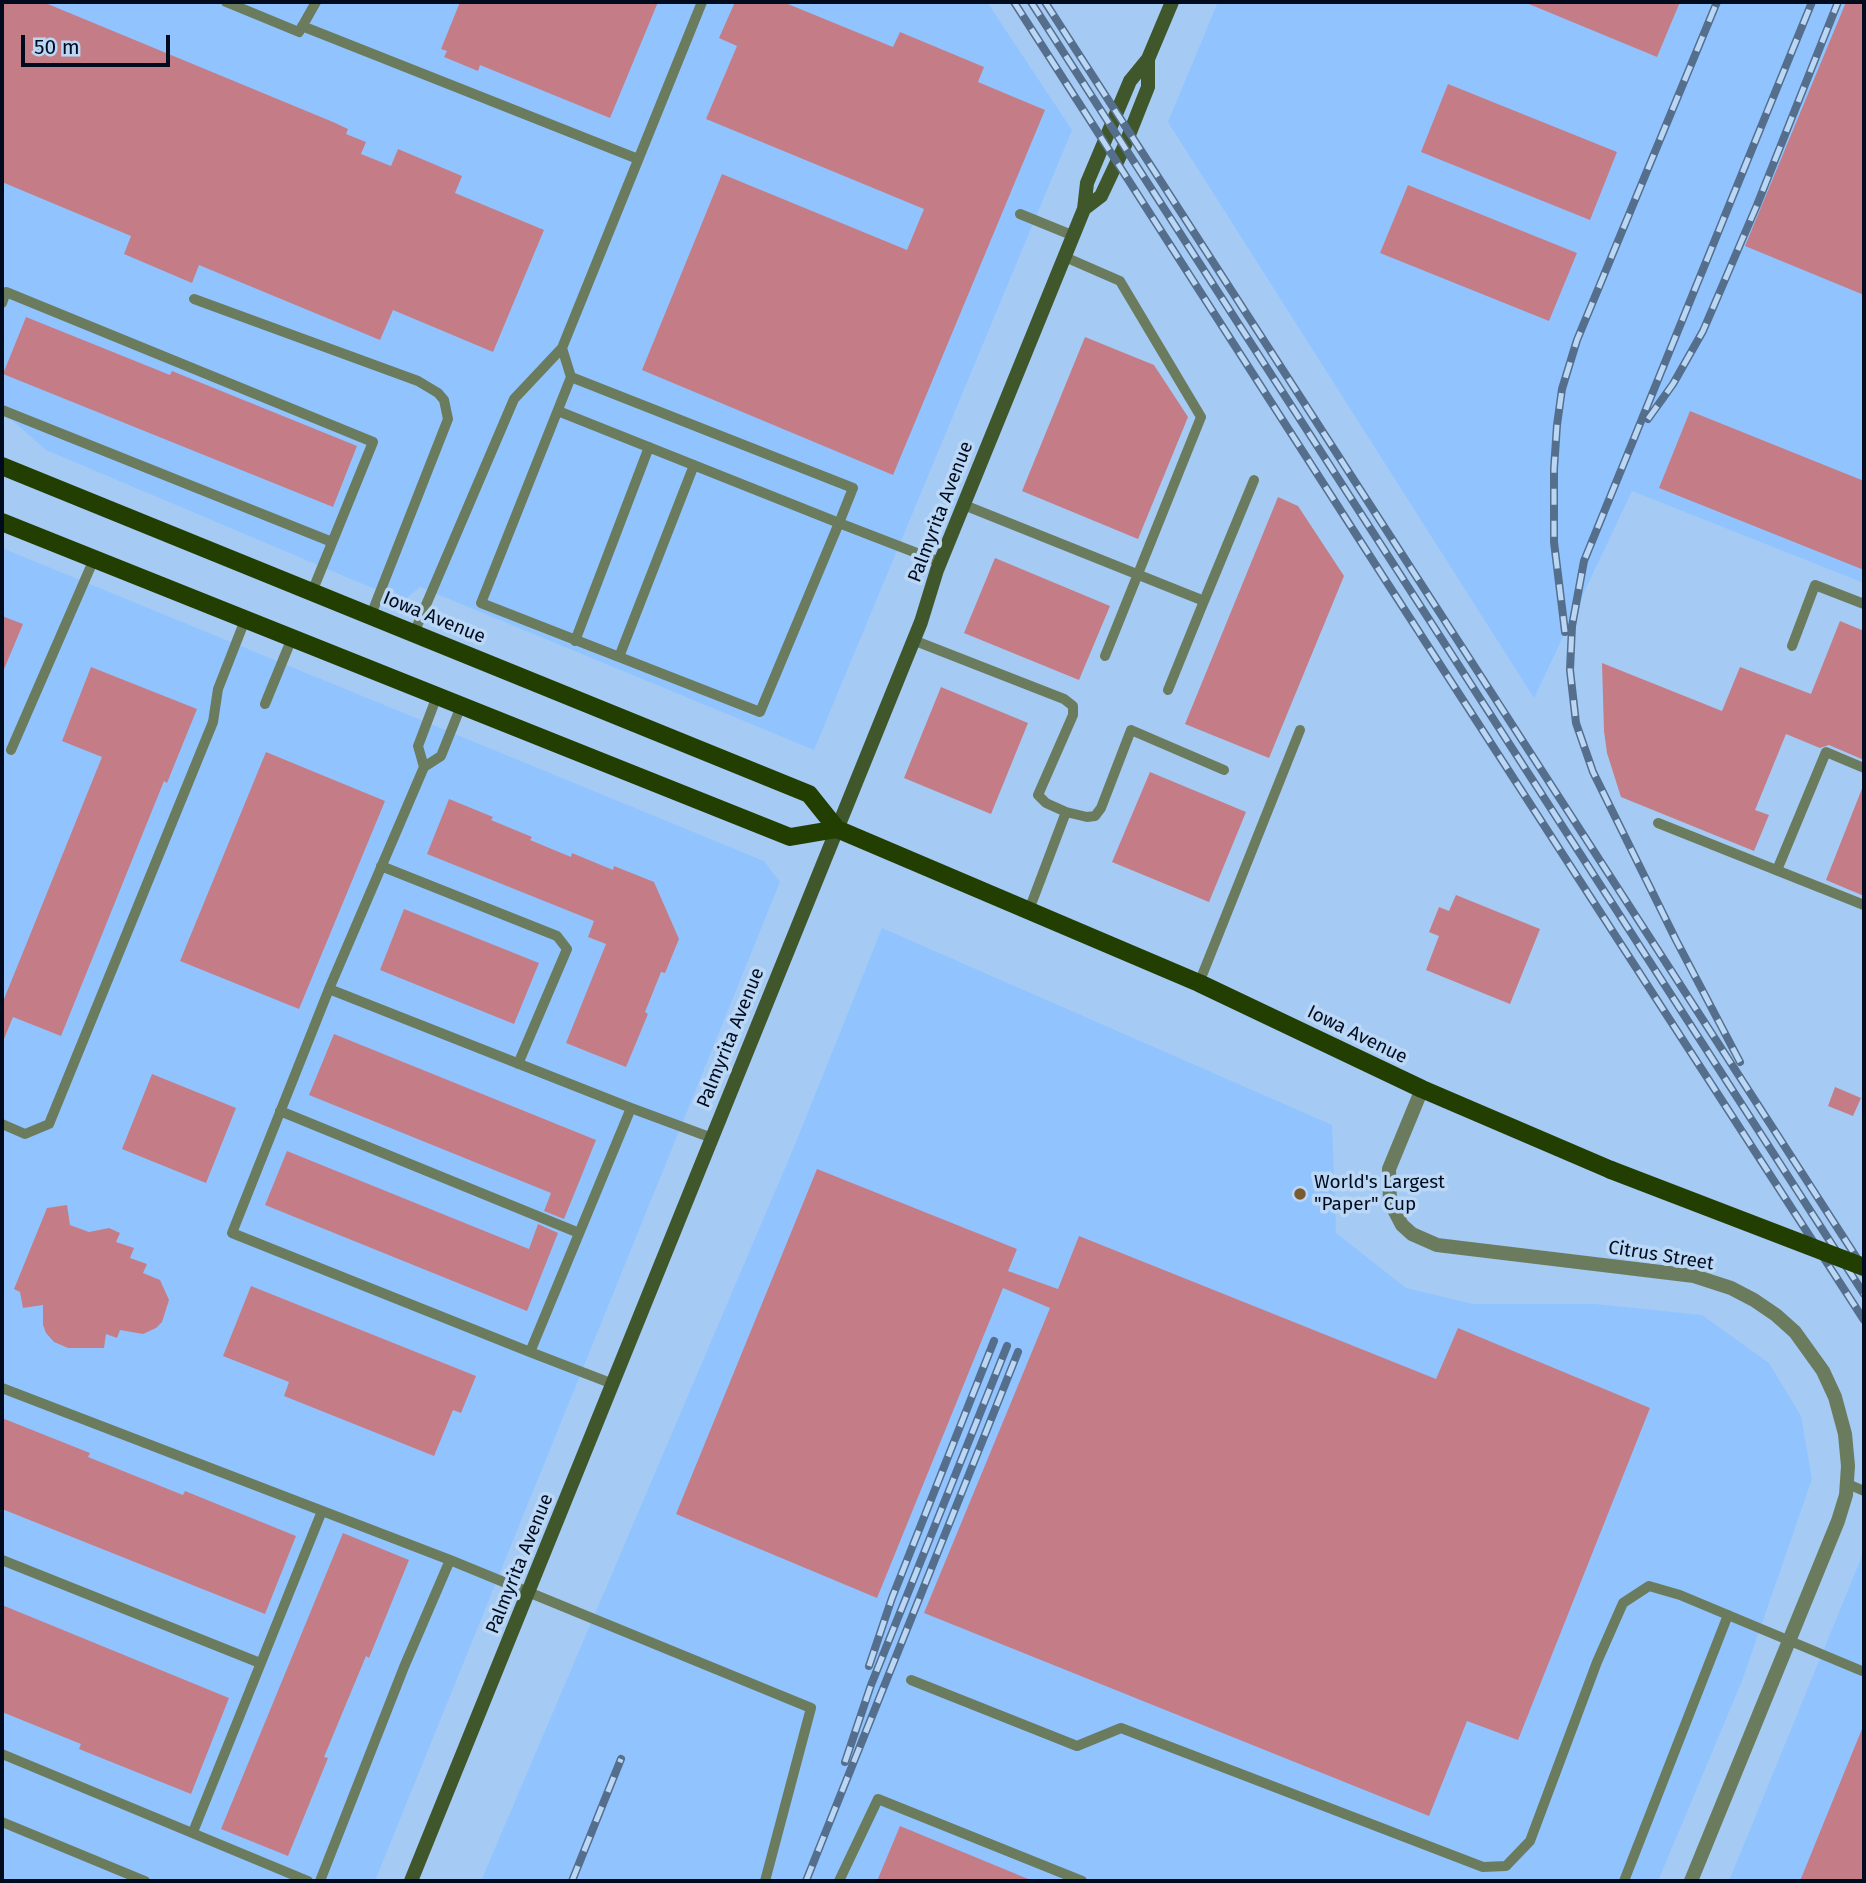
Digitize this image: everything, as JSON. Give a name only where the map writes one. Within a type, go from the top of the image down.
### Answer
[{"type":"main road","name":"Iowa Avenue","points":[[2,466],[809,794],[836,829],[1199,983],[1422,1089],[1611,1170],[1864,1267]]},
{"type":"main road","points":[[2,522],[790,837],[836,829]]},
{"type":"street","name":"Palmyrita Avenue","points":[[411,1881],[913,640],[940,562],[1074,236],[1084,209],[1087,183],[1130,81],[1148,59],[1172,2]]},
{"type":"street","name":"Citrus Street","points":[[1422,1089],[1389,1169],[1390,1202],[1402,1225],[1426,1242],[1437,1245],[1694,1276],[1731,1288],[1754,1300],[1795,1332],[1823,1371],[1841,1416],[1847,1447],[1848,1483],[1833,1535],[1691,1881]]},
{"type":"lane","points":[[226,2],[299,32],[316,2]]},
{"type":"lane","points":[[414,633],[514,399],[562,348],[702,2]]},
{"type":"lane","points":[[302,26],[638,159]]},
{"type":"lane","points":[[1020,214],[1074,236]]},
{"type":"lane","points":[[1065,257],[1120,281],[1201,417],[1105,656]]},
{"type":"lane","points":[[2,303],[4,291],[373,442],[312,592]]},
{"type":"lane","points":[[194,299],[418,381],[438,393],[444,400],[448,419],[371,615]]},
{"type":"lane","points":[[562,348],[571,377],[481,603],[760,712],[853,488],[571,377]]},
{"type":"lane","points":[[2,410],[332,542]]},
{"type":"lane","points":[[558,411],[940,562]]},
{"type":"lane","points":[[575,641],[649,447]]},
{"type":"lane","points":[[619,657],[694,465]]},
{"type":"lane","points":[[1168,690],[1254,480]]},
{"type":"lane","points":[[964,505],[1204,601]]},
{"type":"lane","points":[[12,751],[94,559]]},
{"type":"lane","points":[[1792,646],[1815,584],[1864,604]]},
{"type":"lane","points":[[2,1124],[25,1134],[49,1124],[213,722],[219,689],[246,620]]},
{"type":"lane","points":[[265,704],[292,638]]},
{"type":"lane","points":[[913,640],[1064,699],[1073,706],[1073,715],[1038,795],[1046,803],[1066,812],[1095,816],[1101,808],[1131,730],[1224,770]]},
{"type":"lane","points":[[424,767],[418,746],[437,696]]},
{"type":"lane","points":[[461,706],[441,756],[424,767],[329,989],[232,1233],[613,1384]]},
{"type":"lane","points":[[1199,983],[1300,730]]},
{"type":"lane","points":[[1777,870],[1826,752],[1864,768]]},
{"type":"lane","points":[[1029,910],[1066,812]]},
{"type":"lane","points":[[1658,823],[1864,905]]},
{"type":"lane","points":[[381,866],[557,936],[567,948],[518,1064]]},
{"type":"lane","points":[[329,989],[712,1138]]},
{"type":"lane","points":[[530,1352],[631,1108]]},
{"type":"lane","points":[[280,1111],[579,1233]]},
{"type":"lane","points":[[2,1388],[450,1560],[811,1709],[765,1881]]},
{"type":"lane","points":[[1848,1483],[1864,1492]]},
{"type":"lane","points":[[193,1832],[322,1511]]},
{"type":"lane","points":[[2,1560],[260,1663]]},
{"type":"lane","points":[[320,1881],[399,1679],[450,1560]]},
{"type":"lane","points":[[911,1680],[1077,1746],[1121,1728],[1483,1867],[1506,1866],[1530,1841],[1597,1662],[1623,1604],[1649,1586],[1680,1595],[1862,1671]]},
{"type":"lane","points":[[1623,1881],[1728,1615]]},
{"type":"lane","points":[[2,1754],[308,1881]]},
{"type":"lane","points":[[839,1881],[878,1799],[1082,1881]]},
{"type":"lane","points":[[2,1822],[145,1881]]},
{"type":"shaded area","points":[[2,2],[987,2],[1072,130],[814,750],[420,587],[403,601],[46,450],[13,421],[2,416]]},
{"type":"shaded area","points":[[1218,2],[1864,2],[1864,583],[1632,491],[1534,698],[1168,122]]},
{"type":"shaded area","points":[[2,548],[764,861],[780,882],[375,1881],[2,1881]]},
{"type":"shaded area","points":[[882,928],[1332,1125],[1336,1233],[1406,1288],[1473,1304],[1595,1304],[1702,1315],[1769,1363],[1801,1416],[1812,1479],[1742,1681],[1658,1881],[481,1881],[794,1147]]},
{"type":"shaded area","points":[[1864,1554],[1864,1881],[1729,1881],[1862,1556]]},
{"type":"building","points":[[2,2],[43,2],[333,122],[348,129],[346,134],[366,142],[361,154],[391,166],[398,149],[462,176],[455,193],[544,230],[493,352],[393,310],[380,340],[199,265],[192,283],[124,254],[131,236],[2,182]]},
{"type":"building","points":[[460,2],[658,2],[610,118],[480,65],[478,71],[444,57],[447,51],[441,49]]},
{"type":"building","points":[[735,2],[783,2],[893,47],[900,32],[984,67],[978,82],[1045,110],[893,475],[642,370],[722,174],[907,250],[924,209],[706,119],[737,46],[719,38]]},
{"type":"building","points":[[1524,2],[1680,2],[1657,57]]},
{"type":"building","points":[[1846,2],[1864,2],[1864,295],[1745,246]]},
{"type":"building","points":[[1448,84],[1617,152],[1590,220],[1421,152]]},
{"type":"building","points":[[1408,185],[1577,253],[1549,321],[1380,253]]},
{"type":"building","points":[[26,317],[170,375],[172,371],[357,446],[333,507],[3,374]]},
{"type":"building","points":[[1085,337],[1154,365],[1188,417],[1138,539],[1022,491]]},
{"type":"building","points":[[1690,411],[1864,481],[1864,570],[1659,488]]},
{"type":"building","points":[[1278,497],[1298,506],[1344,576],[1269,758],[1185,724]]},
{"type":"building","points":[[995,558],[1110,606],[1079,680],[964,633]]},
{"type":"building","points":[[2,616],[23,624],[2,674]]},
{"type":"building","points":[[1840,621],[1864,631],[1864,760],[1829,745],[1820,748],[1786,734],[1755,810],[1769,815],[1754,851],[1621,797],[1607,753],[1602,663],[1722,711],[1740,667],[1811,694]]},
{"type":"building","points":[[91,667],[197,709],[167,783],[164,781],[61,1036],[13,1017],[2,1044],[2,1004],[102,757],[62,741]]},
{"type":"building","points":[[941,687],[1028,723],[991,814],[904,778]]},
{"type":"building","points":[[266,752],[385,801],[299,1009],[180,961]]},
{"type":"building","points":[[1150,772],[1246,812],[1209,902],[1112,862]]},
{"type":"building","points":[[1864,786],[1864,896],[1826,880]]},
{"type":"building","points":[[449,799],[493,817],[491,820],[571,857],[572,853],[613,870],[614,866],[654,882],[679,939],[665,973],[661,972],[645,1012],[648,1014],[626,1067],[566,1043],[606,944],[588,937],[594,921],[427,854]]},
{"type":"building","points":[[1456,895],[1540,929],[1510,1004],[1426,970],[1439,936],[1429,932],[1439,907],[1449,911]]},
{"type":"building","points":[[404,909],[539,963],[514,1024],[380,970]]},
{"type":"building","points":[[334,1034],[596,1140],[564,1219],[544,1211],[551,1193],[309,1095]]},
{"type":"building","points":[[152,1074],[236,1108],[206,1183],[122,1149]]},
{"type":"building","points":[[1835,1087],[1861,1098],[1853,1116],[1828,1106]]},
{"type":"building","points":[[287,1151],[529,1249],[538,1224],[558,1233],[527,1311],[265,1205]]},
{"type":"building","points":[[817,1169],[1017,1249],[1008,1271],[1058,1289],[1079,1236],[1436,1379],[1458,1328],[1650,1408],[1518,1740],[1467,1721],[1429,1816],[924,1613],[1050,1308],[1003,1288],[877,1598],[676,1514]]},
{"type":"building","points":[[67,1205],[70,1225],[89,1232],[109,1228],[120,1233],[116,1242],[134,1248],[130,1258],[147,1264],[143,1273],[160,1280],[169,1300],[162,1322],[156,1328],[143,1334],[120,1330],[117,1338],[106,1334],[104,1348],[68,1348],[54,1342],[46,1333],[43,1325],[43,1305],[23,1308],[20,1292],[14,1289],[47,1208]]},
{"type":"building","points":[[251,1286],[476,1376],[461,1413],[453,1410],[434,1456],[284,1396],[289,1382],[223,1356]]},
{"type":"building","points":[[2,1418],[90,1453],[88,1457],[183,1495],[185,1491],[296,1536],[265,1614],[2,1509]]},
{"type":"building","points":[[343,1533],[409,1560],[324,1757],[328,1758],[288,1856],[221,1829]]},
{"type":"building","points":[[2,1605],[229,1698],[191,1794],[79,1749],[81,1744],[2,1712]]},
{"type":"building","points":[[1864,1724],[1864,1881],[1800,1881]]},
{"type":"building","points":[[900,1826],[1033,1881],[877,1881]]},
{"type":"railway","points":[[1014,2],[1864,1320]]},
{"type":"railway","points":[[1031,2],[1864,1294]]},
{"type":"railway","points":[[1045,2],[1864,1269]]},
{"type":"railway","points":[[1565,632],[1554,542],[1554,469],[1562,389],[1577,340],[1717,2]]},
{"type":"railway","points":[[1740,1062],[1593,772],[1576,723],[1570,670],[1572,626],[1584,561],[1812,2]]},
{"type":"railway","points":[[1648,419],[1673,384],[1703,331],[1757,205],[1838,2]]},
{"type":"railway","points":[[869,1666],[892,1598],[994,1341]]},
{"type":"railway","points":[[845,1762],[871,1685],[1007,1346]]},
{"type":"railway","points":[[806,1881],[1018,1352]]},
{"type":"railway","points":[[572,1881],[621,1759]]},
{"type":"place","name":"World's Largest \"Paper\" Cup","points":[[1300,1194]]}]
